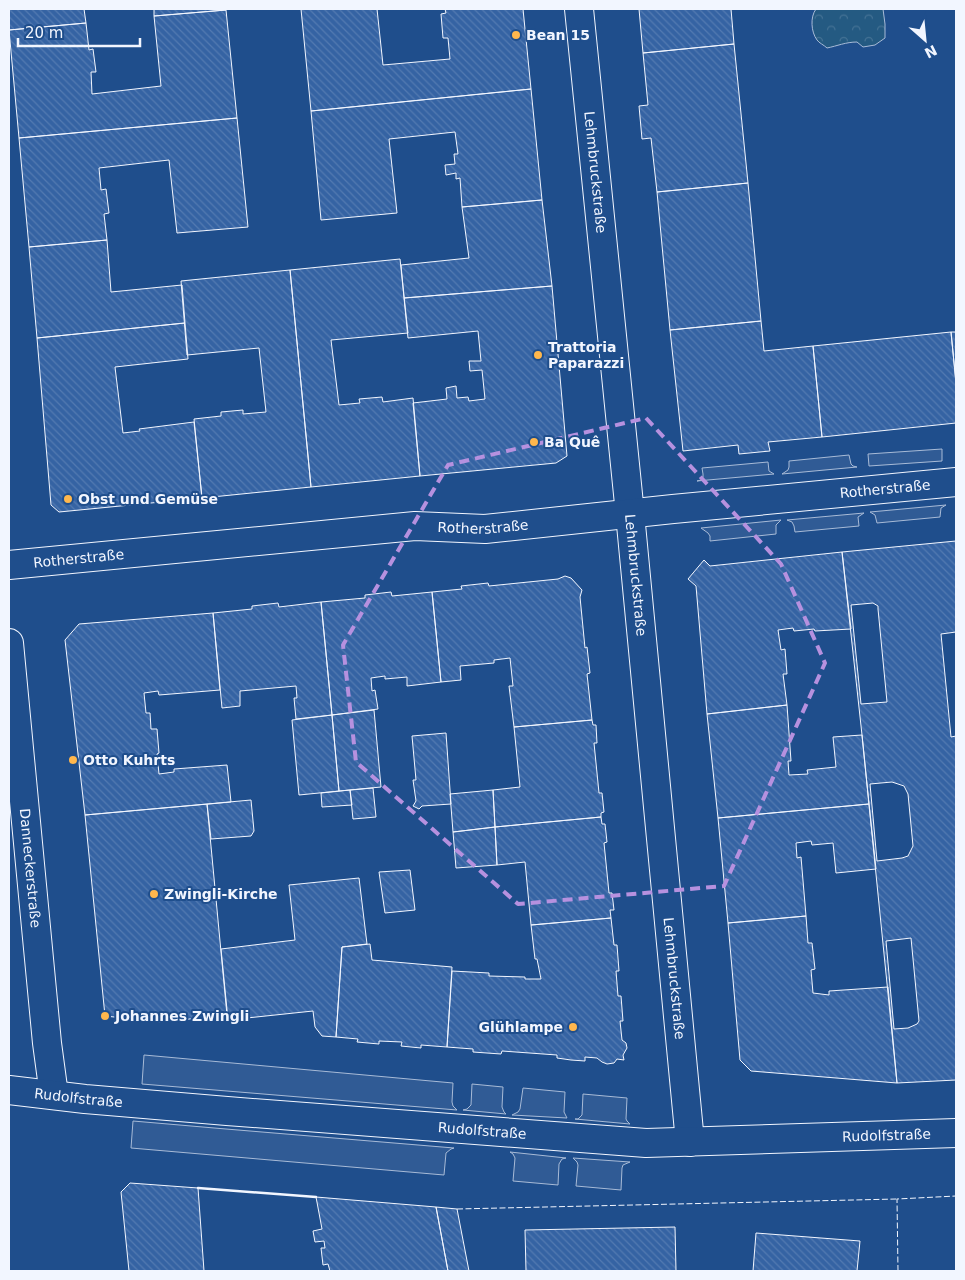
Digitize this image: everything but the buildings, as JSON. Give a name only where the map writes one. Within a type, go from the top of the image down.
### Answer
[{"type":"street","name":"Lehmbruckstraße","points":[[579,9],[630,514],[690,1142]]},
{"type":"street","name":"Rotherstraße","points":[[9,565],[415,526],[486,529],[956,482]]},
{"type":"street","name":"Danneckerstraße","points":[[9,643],[46,1033],[54,1095]]},
{"type":"street","name":"Rudolfstraße","points":[[9,1090],[228,1111],[646,1143],[956,1133]]},
{"type":"highlighted area","points":[[646,418],[781,564],[825,663],[724,886],[518,904],[356,762],[343,645],[448,465]]},
{"type":"green space","points":[[816,9],[883,9],[885,38],[875,45],[863,47],[857,42],[853,42],[827,48],[818,41],[813,33],[812,20]]},
{"type":"shaded area","points":[[942,449],[942,461],[869,466],[868,454]]},
{"type":"shaded area","points":[[849,455],[851,464],[857,467],[782,474],[788,470],[789,461]]},
{"type":"shaded area","points":[[768,462],[769,471],[774,474],[697,481],[703,477],[702,468]]},
{"type":"shaded area","points":[[946,505],[941,508],[940,517],[877,523],[875,515],[870,512]]},
{"type":"shaded area","points":[[864,513],[858,517],[859,526],[795,532],[792,522],[787,520]]},
{"type":"shaded area","points":[[781,520],[776,525],[776,534],[710,541],[708,533],[701,528]]},
{"type":"shaded area","points":[[144,1055],[453,1083],[452,1102],[457,1110],[142,1084]]},
{"type":"shaded area","points":[[472,1084],[503,1087],[502,1107],[506,1114],[463,1110],[471,1105]]},
{"type":"shaded area","points":[[523,1088],[565,1092],[564,1112],[567,1118],[512,1115],[520,1109]]},
{"type":"shaded area","points":[[583,1094],[627,1098],[626,1119],[630,1124],[575,1119],[582,1115]]},
{"type":"shaded area","points":[[133,1121],[454,1148],[446,1153],[444,1175],[131,1148]]},
{"type":"shaded area","points":[[510,1152],[566,1158],[562,1159],[559,1164],[558,1185],[513,1181],[515,1158]]},
{"type":"shaded area","points":[[573,1158],[630,1162],[623,1165],[622,1168],[621,1190],[576,1186],[578,1165]]},
{"type":"fence","points":[[898,1271],[897,1199],[956,1196]]},
{"type":"fence","points":[[457,1209],[897,1199]]},
{"type":"wall","points":[[198,1188],[316,1197]]},
{"type":"place","name":"Bean 15","points":[[516,35]]},
{"type":"place","name":"Trattoria Paparazzi","points":[[538,355]]},
{"type":"place","name":"Ba Quê","points":[[534,442]]},
{"type":"place","name":"Obst und Gemüse","points":[[68,499]]},
{"type":"place","name":"Otto Kuhrts","points":[[73,760]]},
{"type":"place","name":"Zwingli-Kirche","points":[[154,894]]},
{"type":"place","name":"Johannes Zwingli","points":[[105,1016]]},
{"type":"place","name":"Glühlampe","points":[[573,1027]]}]
